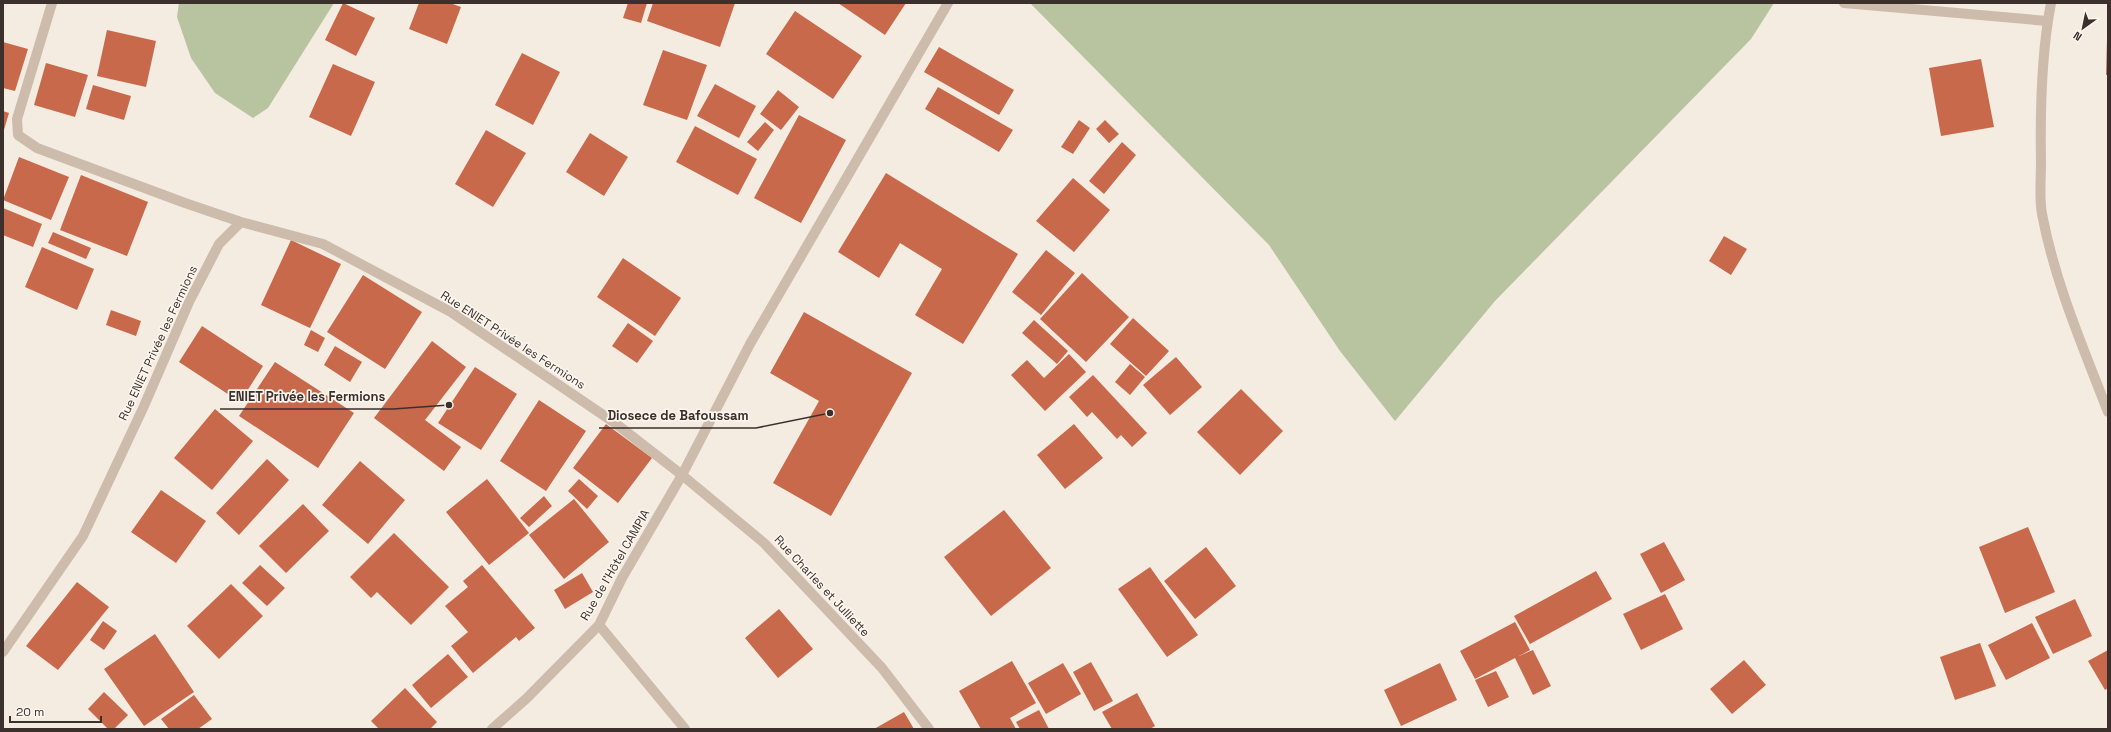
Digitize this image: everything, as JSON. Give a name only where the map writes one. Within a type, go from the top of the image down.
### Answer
[{"type":"street","points":[[52,3],[17,119],[18,134],[37,148],[185,204],[241,222]]},
{"type":"street","name":"Rue de l'Hôtel CAMPIA","points":[[492,729],[527,698],[599,625],[622,578],[682,475],[750,344],[948,3]]},
{"type":"street","points":[[1844,3],[2048,21]]},
{"type":"street","points":[[2051,3],[2048,21],[2040,120],[2041,212],[2064,299],[2108,412]]},
{"type":"street","name":"Rue ENIET Privée les Fermions","points":[[3,652],[83,536],[144,406],[189,302],[219,244],[241,222],[323,244],[451,312],[615,423],[682,475]]},
{"type":"street","name":"Rue Charles et Julliette","points":[[682,475],[764,543],[882,668],[929,729]]},
{"type":"street","points":[[599,625],[685,729]]},
{"type":"green space","points":[[179,3],[334,3],[268,108],[253,118],[215,93],[191,58],[177,17]]},
{"type":"green space","points":[[1030,3],[1774,3],[1751,39],[1495,301],[1395,421],[1340,351],[1269,245]]},
{"type":"building","points":[[343,3],[375,18],[356,56],[325,40]]},
{"type":"building","points":[[419,3],[450,3],[461,7],[447,44],[409,29]]},
{"type":"building","points":[[628,3],[647,3],[641,23],[623,18]]},
{"type":"building","points":[[653,3],[735,3],[720,47],[647,21]]},
{"type":"building","points":[[838,3],[906,3],[885,35]]},
{"type":"building","points":[[795,11],[862,56],[833,99],[766,54]]},
{"type":"building","points":[[107,30],[156,41],[146,87],[97,76]]},
{"type":"building","points":[[2107,39],[2108,75],[2106,75]]},
{"type":"building","points":[[3,42],[28,49],[15,91],[3,88]]},
{"type":"building","points":[[939,47],[1014,90],[999,115],[924,72]]},
{"type":"building","points":[[663,50],[707,65],[687,120],[643,105]]},
{"type":"building","points":[[522,53],[560,72],[533,125],[495,105]]},
{"type":"building","points":[[1981,59],[1994,127],[1941,136],[1929,68]]},
{"type":"building","points":[[46,63],[88,75],[75,117],[34,105]]},
{"type":"building","points":[[333,64],[375,82],[351,136],[309,117]]},
{"type":"building","points":[[715,84],[756,106],[739,138],[697,116]]},
{"type":"building","points":[[93,85],[131,96],[124,120],[86,109]]},
{"type":"building","points":[[938,87],[1013,130],[999,152],[925,109]]},
{"type":"building","points":[[778,90],[799,107],[781,130],[760,114]]},
{"type":"building","points":[[3,111],[9,113],[3,133]]},
{"type":"building","points":[[799,115],[846,140],[801,223],[754,198]]},
{"type":"building","points":[[1079,120],[1090,128],[1073,154],[1061,147]]},
{"type":"building","points":[[1105,120],[1119,134],[1109,143],[1096,129]]},
{"type":"building","points":[[765,122],[774,130],[758,151],[747,142]]},
{"type":"building","points":[[695,126],[757,159],[738,195],[676,162]]},
{"type":"building","points":[[486,130],[526,153],[493,207],[455,184]]},
{"type":"building","points":[[590,133],[628,157],[604,196],[566,172]]},
{"type":"building","points":[[1122,142],[1136,155],[1104,194],[1089,181]]},
{"type":"building","points":[[19,157],[69,177],[51,220],[3,200]]},
{"type":"building","points":[[886,173],[1018,254],[963,344],[915,315],[942,269],[900,243],[879,278],[838,252]]},
{"type":"building","points":[[81,175],[148,202],[127,256],[60,230]]},
{"type":"building","points":[[1073,178],[1110,210],[1074,252],[1036,221]]},
{"type":"building","points":[[3,208],[42,224],[33,247],[3,235]]},
{"type":"building","points":[[53,232],[91,248],[86,259],[48,243]]},
{"type":"building","points":[[1724,236],[1747,249],[1731,275],[1709,261]]},
{"type":"building","points":[[291,240],[341,264],[310,328],[261,305]]},
{"type":"building","points":[[42,247],[94,269],[77,310],[25,287]]},
{"type":"building","points":[[1046,250],[1075,273],[1041,315],[1012,292]]},
{"type":"building","points":[[623,258],[681,298],[655,336],[597,297]]},
{"type":"building","points":[[1082,273],[1129,317],[1086,362],[1040,319]]},
{"type":"building","points":[[363,275],[422,312],[385,369],[327,332]]},
{"type":"building","points":[[111,310],[141,321],[136,336],[106,325]]},
{"type":"building","points":[[804,312],[912,373],[831,516],[773,483],[819,401],[770,373]]},
{"type":"building","points":[[1133,318],[1169,351],[1146,376],[1110,344]]},
{"type":"building","points":[[1034,320],[1068,351],[1057,364],[1022,333]]},
{"type":"building","points":[[628,323],[653,341],[637,363],[612,346]]},
{"type":"building","points":[[202,326],[263,366],[240,402],[179,362]]},
{"type":"building","points":[[311,330],[325,338],[318,352],[304,345]]},
{"type":"building","points":[[432,341],[466,367],[425,420],[461,447],[444,471],[374,418]]},
{"type":"building","points":[[335,346],[362,362],[350,382],[324,365]]},
{"type":"building","points":[[1069,354],[1086,372],[1045,411],[1011,375],[1027,360],[1044,378]]},
{"type":"building","points":[[1176,357],[1202,387],[1170,415],[1143,385]]},
{"type":"building","points":[[275,362],[354,413],[318,468],[239,416]]},
{"type":"building","points":[[1130,364],[1145,377],[1130,395],[1115,382]]},
{"type":"building","points":[[475,367],[517,394],[481,450],[438,423]]},
{"type":"building","points":[[1093,375],[1147,433],[1132,447],[1121,435],[1117,439],[1092,412],[1087,417],[1069,397]]},
{"type":"building","points":[[1241,389],[1283,431],[1240,475],[1197,432]]},
{"type":"building","points":[[539,400],[586,431],[546,491],[500,461]]},
{"type":"building","points":[[215,409],[253,441],[212,490],[174,458]]},
{"type":"building","points":[[606,424],[652,458],[618,503],[573,468]]},
{"type":"building","points":[[1074,424],[1103,458],[1065,489],[1037,455]]},
{"type":"building","points":[[267,459],[289,480],[239,535],[216,513]]},
{"type":"building","points":[[360,461],[405,500],[368,544],[322,505]]},
{"type":"building","points":[[487,479],[529,533],[489,565],[446,512]]},
{"type":"building","points":[[579,479],[598,496],[587,509],[568,491]]},
{"type":"building","points":[[161,490],[206,521],[176,563],[131,532]]},
{"type":"building","points":[[544,496],[552,506],[529,527],[520,518]]},
{"type":"building","points":[[574,499],[609,542],[564,579],[529,535]]},
{"type":"building","points":[[303,504],[329,531],[286,573],[259,546]]},
{"type":"building","points":[[1004,510],[1051,568],[991,616],[944,557]]},
{"type":"building","points":[[2028,527],[2055,592],[2005,613],[1979,547]]},
{"type":"building","points":[[394,533],[449,587],[411,625],[377,592],[371,598],[350,577]]},
{"type":"building","points":[[1664,542],[1685,580],[1661,593],[1640,554]]},
{"type":"building","points":[[1206,547],[1236,586],[1195,619],[1164,581]]},
{"type":"building","points":[[260,565],[285,588],[267,606],[242,583]]},
{"type":"building","points":[[482,565],[535,628],[519,641],[516,637],[473,673],[451,646],[468,632],[445,606],[468,587],[463,581]]},
{"type":"building","points":[[1150,567],[1198,635],[1167,657],[1118,589]]},
{"type":"building","points":[[1596,571],[1612,599],[1530,644],[1514,616]]},
{"type":"building","points":[[582,573],[593,592],[565,609],[554,590]]},
{"type":"building","points":[[77,582],[109,607],[58,670],[26,646]]},
{"type":"building","points":[[231,584],[263,616],[219,659],[187,626]]},
{"type":"building","points":[[1665,594],[1683,629],[1641,650],[1623,614]]},
{"type":"building","points":[[2075,599],[2092,636],[2053,654],[2035,617]]},
{"type":"building","points":[[779,609],[813,649],[778,678],[745,638]]},
{"type":"building","points":[[103,621],[117,631],[104,650],[90,640]]},
{"type":"building","points":[[1515,622],[1530,650],[1519,656],[1533,650],[1551,686],[1533,695],[1515,658],[1475,679],[1460,651]]},
{"type":"building","points":[[2032,623],[2050,658],[2006,680],[1988,645]]},
{"type":"building","points":[[155,634],[194,692],[144,726],[104,669]]},
{"type":"building","points":[[1980,643],[1996,686],[1955,700],[1940,657]]},
{"type":"building","points":[[2108,650],[2108,688],[2105,690],[2088,661]]},
{"type":"building","points":[[448,654],[468,677],[431,708],[412,685]]},
{"type":"building","points":[[1744,660],[1766,685],[1732,714],[1710,689]]},
{"type":"building","points":[[1012,661],[1036,703],[1010,718],[1016,729],[981,729],[959,691]]},
{"type":"building","points":[[1091,662],[1113,701],[1094,711],[1073,672]]},
{"type":"building","points":[[1063,663],[1081,694],[1046,714],[1028,683]]},
{"type":"building","points":[[1440,663],[1457,700],[1401,726],[1384,690]]},
{"type":"building","points":[[1496,671],[1509,697],[1488,707],[1475,680]]},
{"type":"building","points":[[405,688],[437,722],[430,729],[379,729],[371,721]]},
{"type":"building","points":[[104,692],[128,715],[114,729],[108,729],[88,709]]},
{"type":"building","points":[[1137,693],[1155,726],[1150,729],[1112,729],[1102,712]]},
{"type":"building","points":[[194,695],[212,719],[198,729],[169,729],[161,719]]},
{"type":"building","points":[[1039,710],[1049,729],[1020,729],[1016,722]]},
{"type":"building","points":[[904,712],[914,729],[874,729]]},
{"type":"place","name":"ENIET Privée les Fermions","points":[[449,405]]},
{"type":"place","name":"Diosece de Bafoussam","points":[[830,413]]}]
